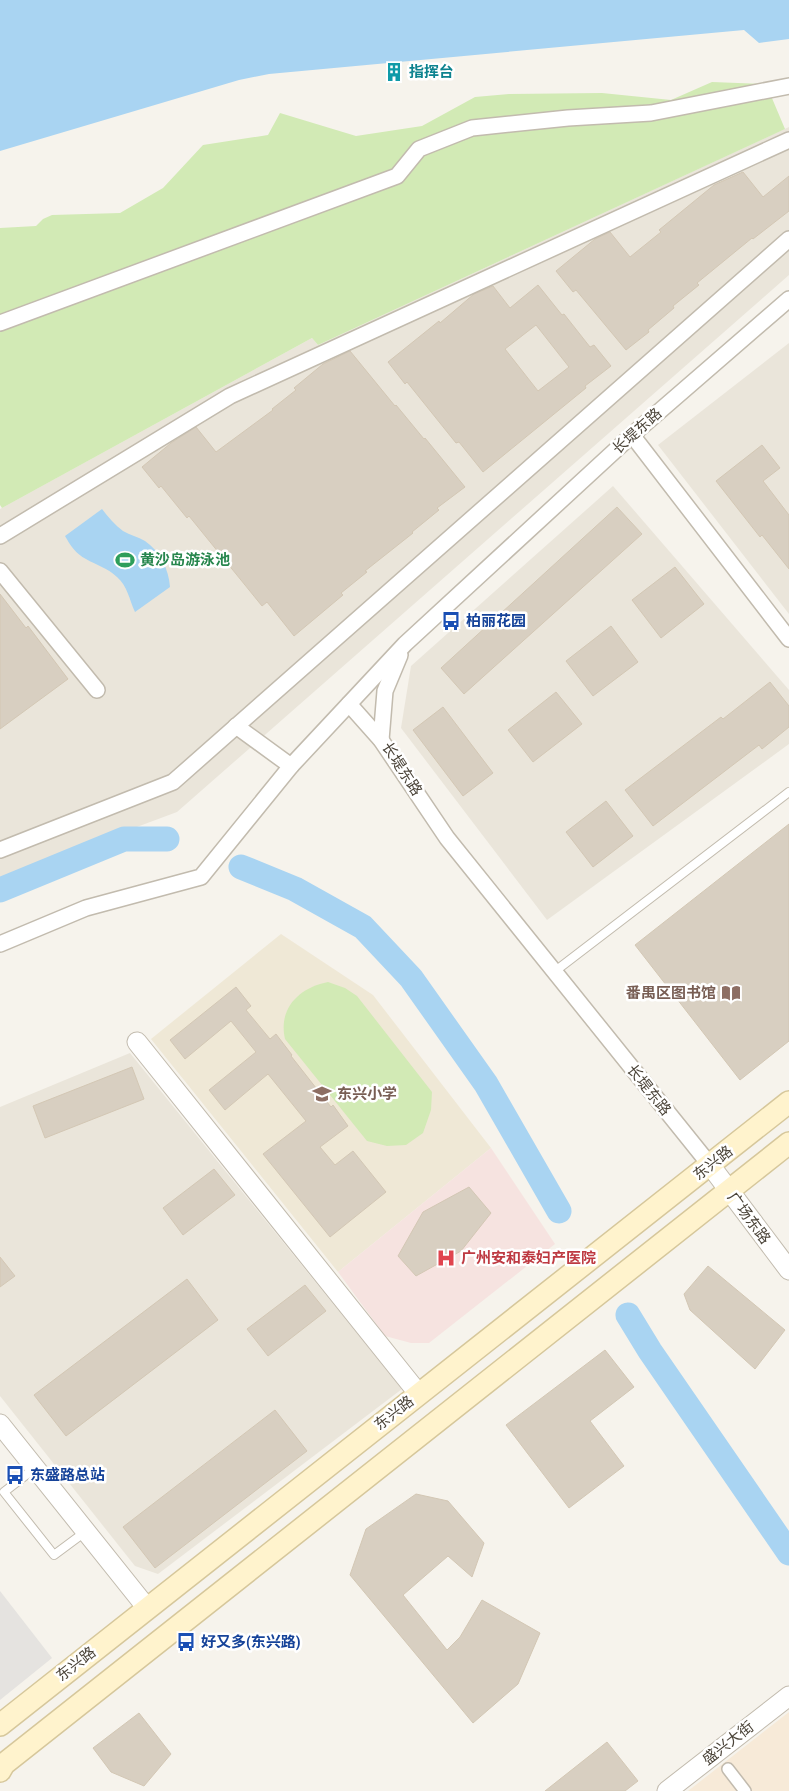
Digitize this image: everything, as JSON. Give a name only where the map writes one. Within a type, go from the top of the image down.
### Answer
[{"type":"main road","name":"东兴路","points":[[0,1724],[789,1102]]},
{"type":"main road","name":"东兴路","points":[[1,1767],[789,1142]]},
{"type":"street","points":[[0,323],[397,176],[419,149],[472,128],[568,118],[651,114],[789,86]]},
{"type":"street","points":[[0,536],[230,396],[789,140]]},
{"type":"street","points":[[0,850],[173,782],[789,238]]},
{"type":"street","name":"长堤东路","points":[[710,1166],[446,838],[381,740],[385,691],[405,644],[632,435],[789,299]]},
{"type":"street","points":[[632,435],[789,639]]},
{"type":"street","points":[[0,571],[96,690]]},
{"type":"street","points":[[0,944],[86,908],[201,877],[292,766],[405,644]]},
{"type":"street","points":[[349,704],[381,740]]},
{"type":"street","points":[[236,726],[292,766]]},
{"type":"street","points":[[137,1042],[418,1393]]},
{"type":"street","name":"广场东路","points":[[710,1166],[789,1270]]},
{"type":"street","points":[[0,1424],[147,1608]]},
{"type":"street","name":"盛兴大街","points":[[667,1791],[789,1696]]},
{"type":"street","points":[[728,1769],[745,1791]]},
{"type":"lane","points":[[554,972],[789,792]]},
{"type":"lane","points":[[35,1468],[4,1492],[54,1555],[86,1531]]},
{"type":"shaded area","points":[[789,127],[789,275],[177,812],[0,878],[0,509],[312,338],[318,345]]},
{"type":"shaded area","points":[[789,343],[789,614],[658,445]]},
{"type":"shaded area","name":"柏丽花园","points":[[613,486],[789,690],[789,744],[547,920],[401,728],[411,666]]},
{"type":"shaded area","name":"东兴小学","points":[[281,934],[373,995],[491,1148],[338,1272],[151,1039]]},
{"type":"shaded area","points":[[130,1053],[402,1389],[158,1574],[135,1566],[0,1396],[0,1107]]},
{"type":"shaded area","name":"广州安和泰妇产医院","points":[[491,1148],[555,1244],[429,1343],[411,1343],[385,1336],[338,1272]]},
{"type":"shaded area","points":[[0,1591],[52,1658],[0,1700]]},
{"type":"shaded area","points":[[789,1712],[789,1791],[688,1791]]},
{"type":"green space","points":[[712,82],[766,84],[785,129],[318,345],[312,338],[2,508],[0,505],[0,228],[36,226],[43,219],[52,215],[120,213],[163,188],[203,145],[268,135],[280,113],[356,136],[422,126],[475,97],[509,94],[602,93],[671,100]]},
{"type":"green space","points":[[328,982],[345,988],[357,996],[432,1092],[431,1110],[423,1133],[406,1145],[387,1146],[367,1141],[285,1039],[285,1018],[293,1001],[308,989]]},
{"type":"water","points":[[0,0],[789,0],[789,39],[759,43],[744,30],[269,74],[239,80],[0,151]]},
{"type":"water","name":"黄沙岛游泳池","points":[[102,509],[123,531],[150,545],[163,561],[168,574],[170,587],[135,612],[121,581],[110,571],[79,555],[65,536]]},
{"type":"building","points":[[743,172],[763,197],[789,176],[789,211],[752,238],[697,283],[699,285],[673,306],[674,308],[648,330],[649,332],[626,350],[576,290],[573,292],[556,271],[595,239],[610,232],[630,257],[661,232],[659,230],[714,185]]},
{"type":"building","points":[[538,285],[590,347],[594,345],[611,366],[483,472],[459,442],[456,443],[407,382],[405,384],[388,362],[439,321],[440,323],[474,294],[493,286],[510,308]],"holes":[[[536,325],[569,367],[538,391],[505,349]]]},
{"type":"building","points":[[350,351],[465,487],[437,508],[439,510],[365,571],[367,572],[341,593],[343,595],[294,636],[267,602],[262,606],[189,516],[187,518],[161,486],[159,488],[142,467],[171,443],[196,427],[216,452],[273,410],[296,390],[294,388],[323,364]]},
{"type":"building","points":[[762,445],[780,468],[763,481],[789,515],[789,569],[762,535],[760,537],[716,481]]},
{"type":"building","points":[[617,507],[642,534],[464,694],[441,668]]},
{"type":"building","points":[[675,567],[704,604],[661,638],[632,600]]},
{"type":"building","points":[[0,594],[26,628],[28,626],[68,679],[0,729]]},
{"type":"building","points":[[611,626],[638,662],[593,696],[566,661]]},
{"type":"building","points":[[770,682],[789,706],[789,727],[762,749],[759,745],[653,826],[625,790],[721,717],[723,719]]},
{"type":"building","points":[[556,692],[582,724],[533,762],[508,730]]},
{"type":"building","points":[[443,707],[493,773],[463,796],[413,730]]},
{"type":"building","points":[[606,801],[633,836],[593,867],[566,832]]},
{"type":"building","name":"番禺区图书馆","points":[[789,824],[789,1041],[740,1080],[635,945]]},
{"type":"building","points":[[236,987],[251,1006],[246,1010],[270,1039],[276,1034],[291,1056],[331,1107],[333,1105],[348,1126],[320,1147],[335,1165],[353,1151],[386,1192],[330,1237],[263,1154],[306,1121],[268,1074],[225,1110],[209,1090],[256,1052],[231,1021],[185,1059],[170,1040]]},
{"type":"building","points":[[132,1067],[144,1099],[45,1138],[33,1106]]},
{"type":"building","points":[[214,1169],[235,1195],[183,1235],[163,1208]]},
{"type":"building","points":[[469,1187],[491,1213],[461,1251],[416,1276],[398,1256],[423,1212]]},
{"type":"building","points":[[0,1257],[15,1276],[0,1287]]},
{"type":"building","points":[[708,1266],[785,1330],[755,1369],[690,1310],[684,1294]]},
{"type":"building","points":[[187,1279],[218,1320],[66,1436],[34,1395]]},
{"type":"building","points":[[305,1285],[326,1311],[268,1356],[247,1329]]},
{"type":"building","points":[[605,1350],[634,1387],[590,1421],[624,1466],[569,1508],[506,1425]]},
{"type":"building","points":[[275,1410],[307,1451],[155,1568],[123,1527]]},
{"type":"building","points":[[416,1494],[448,1501],[484,1543],[472,1577],[448,1556],[403,1595],[447,1650],[460,1637],[482,1600],[540,1633],[518,1684],[473,1723],[350,1575],[366,1529]]},
{"type":"building","points":[[139,1713],[171,1754],[144,1786],[111,1772],[93,1748]]},
{"type":"building","points":[[607,1742],[638,1781],[625,1791],[545,1791]]},
{"type":"waterway","points":[[0,890],[124,839],[167,839]]},
{"type":"waterway","points":[[241,867],[295,889],[363,927],[411,978],[486,1084],[559,1211]]},
{"type":"waterway","points":[[628,1315],[650,1351],[789,1553]]},
{"type":"place","name":"指挥台","points":[[394,72]]},
{"type":"place","name":"黄沙岛游泳池","points":[[125,560]]},
{"type":"place","name":"柏丽花园","points":[[451,621]]},
{"type":"place","name":"番禺区图书馆","points":[[731,993]]},
{"type":"place","name":"东兴小学","points":[[322,1094]]},
{"type":"place","name":"广州安和泰妇产医院","points":[[446,1258]]},
{"type":"place","name":"东盛路总站","points":[[15,1475]]},
{"type":"place","name":"好又多(东兴路)","points":[[186,1642]]}]
